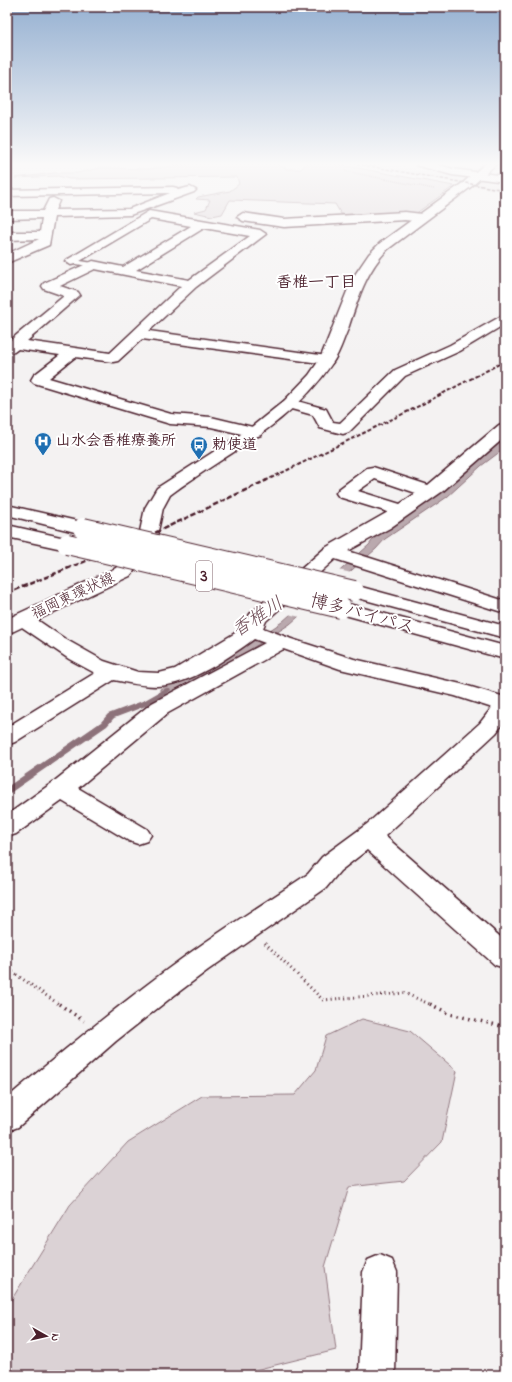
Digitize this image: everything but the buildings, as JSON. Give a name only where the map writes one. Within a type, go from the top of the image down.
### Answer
[{"type":"main road","points":[[7,259],[42,245],[45,242],[47,227]]},
{"type":"main road","points":[[71,261],[128,227]]},
{"type":"main road","points":[[124,271],[196,227]]},
{"type":"main road","points":[[12,347],[112,358],[191,284],[260,234],[222,227]]},
{"type":"main road","name":"福岡東環状線","points":[[15,623],[123,572],[142,550],[148,536],[154,508],[163,492],[255,432],[290,404],[314,378],[327,360],[334,346],[359,279],[366,267],[384,246],[409,227]]},
{"type":"main road","points":[[7,236],[46,235]]},
{"type":"main road","points":[[12,347],[73,295],[49,286],[92,265],[191,284]]},
{"type":"main road","points":[[290,404],[320,412],[326,425],[343,429],[400,373],[455,348],[505,318]]},
{"type":"main road","points":[[138,334],[327,360]]},
{"type":"main road","points":[[70,353],[38,380],[170,418],[211,422],[255,432]]},
{"type":"main road","points":[[15,623],[103,669],[112,672],[130,677],[154,680],[180,674],[233,645],[252,631],[257,618],[332,552],[383,524],[430,492],[503,432]]},
{"type":"main road","points":[[402,511],[345,493],[373,472],[430,492]]},
{"type":"main road","name":"博多バイパス","points":[[7,510],[354,591],[505,632]]},
{"type":"main road","name":"博多バイパス","points":[[7,530],[341,608],[505,653]]},
{"type":"main road","points":[[332,552],[505,607]]},
{"type":"main road","points":[[7,1117],[106,1032],[198,962],[317,881],[331,864],[368,836],[488,728],[505,705],[461,691],[348,664],[252,631]]},
{"type":"main road","points":[[7,828],[61,789],[166,704],[282,642]]},
{"type":"main road","points":[[7,737],[112,672]]},
{"type":"main road","points":[[154,680],[152,694],[166,704]]},
{"type":"main road","points":[[61,789],[138,835]]},
{"type":"main road","points":[[368,836],[505,957]]},
{"type":"main road","points":[[377,1375],[380,1272]]},
{"type":"lane","points":[[71,261],[92,265]]},
{"type":"path","points":[[248,929],[267,944],[323,1000],[404,993],[450,1014],[505,1027]]},
{"type":"path","points":[[7,965],[11,971],[90,1026]]},
{"type":"shaded area","points":[[505,436],[505,448],[481,466],[447,497],[385,539],[376,549],[290,624],[248,651],[165,695],[160,694],[160,689],[242,649],[282,622],[369,545],[377,534],[440,494],[471,464],[501,441]]},
{"type":"shaded area","points":[[362,1019],[410,1031],[457,1071],[442,1142],[404,1181],[349,1187],[325,1267],[336,1350],[247,1372],[245,1375],[7,1375],[7,1307],[70,1205],[128,1142],[202,1096],[295,1095],[316,1070],[326,1036]]},
{"type":"pier","points":[[338,570],[352,573],[300,617],[288,614]]},
{"type":"waterway","name":"香椎川","points":[[7,791],[104,724],[111,716],[148,702],[168,690]]},
{"type":"railway","points":[[265,481],[415,408],[505,361]]},
{"type":"railway","points":[[7,593],[148,536],[267,480]]},
{"type":"place","name":"山水会香椎療養所","points":[[43,456]]},
{"type":"place","name":"勅使道","points":[[199,460]]},
{"type":"district","name":"香椎一丁目","points":[[316,283]]}]
